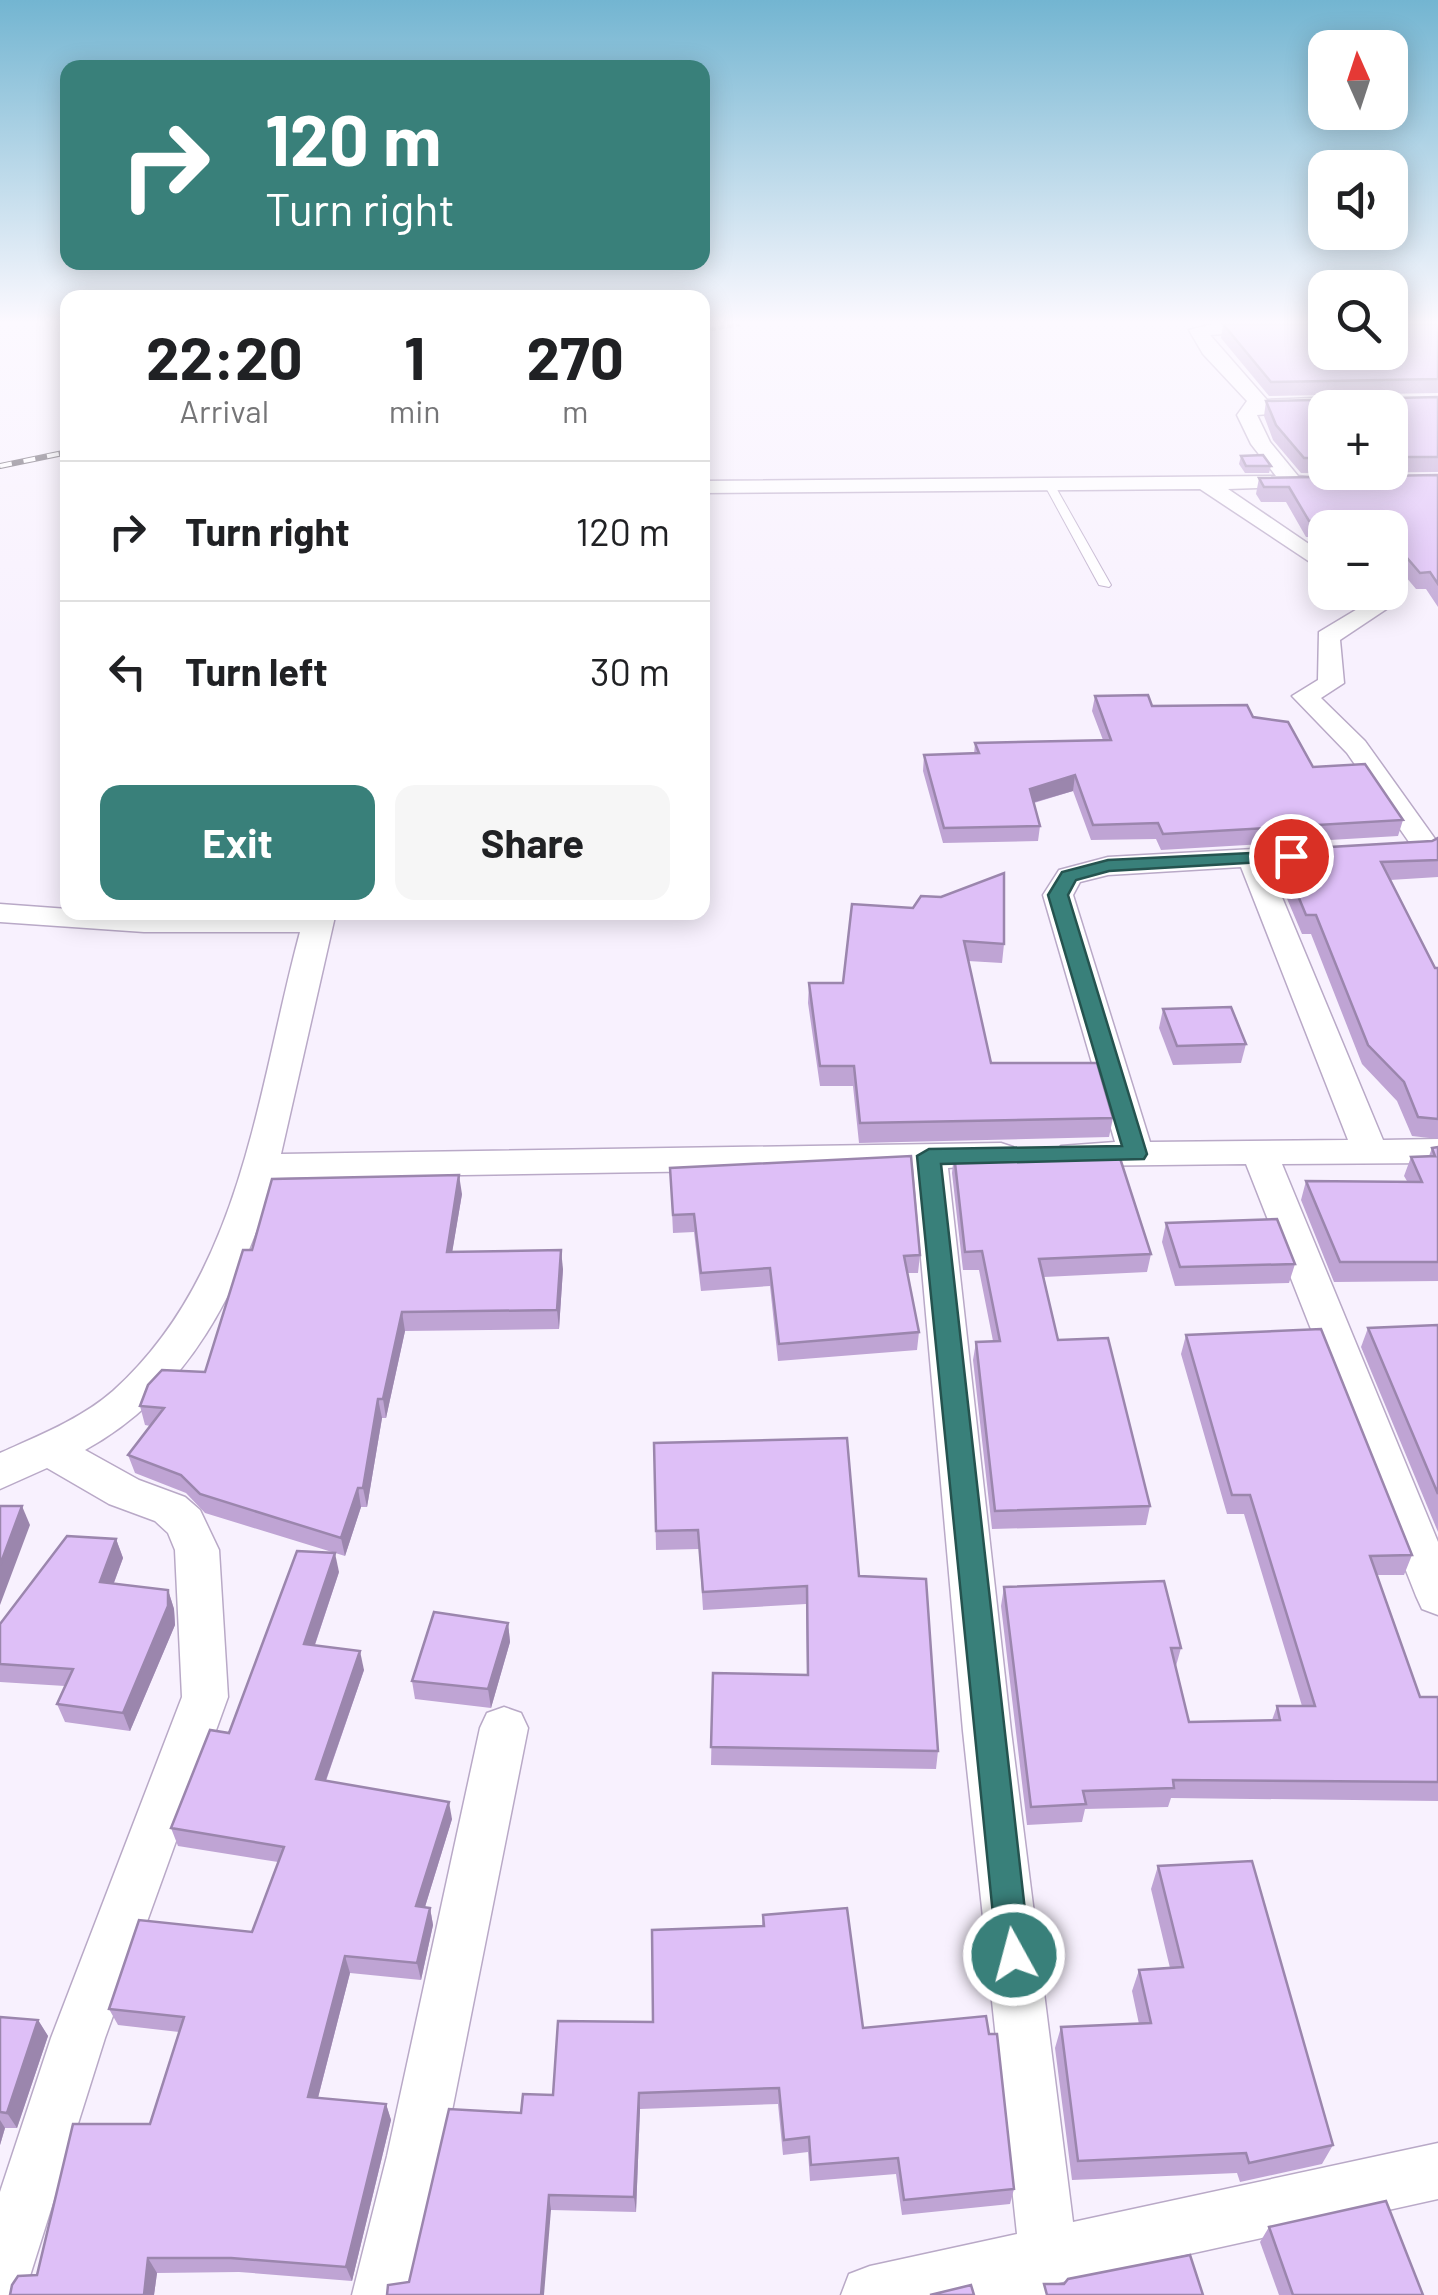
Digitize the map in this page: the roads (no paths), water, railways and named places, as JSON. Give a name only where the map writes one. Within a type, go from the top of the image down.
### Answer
[{"type":"street","points":[[1255,431],[1292,482]]},
{"type":"street","points":[[1204,482],[1308,553]]},
{"type":"street","points":[[710,487],[1308,482]]},
{"type":"street","points":[[1373,610],[1328,638],[1331,682],[1304,696],[1356,746],[1426,846],[1388,849]]},
{"type":"street","points":[[1136,1154],[1058,895],[1069,876],[1108,866],[1350,852]]},
{"type":"street","points":[[1252,859],[1370,1151]]},
{"type":"street","points":[[0,914],[60,917]]},
{"type":"street","points":[[108,920],[232,920]]},
{"type":"street","points":[[0,1472],[126,1403],[203,1316],[262,1166],[319,920]]},
{"type":"street","points":[[262,1166],[1438,1151]]},
{"type":"street","points":[[1260,1154],[1438,1596]]},
{"type":"street","points":[[929,1156],[985,1711],[1034,2270]]},
{"type":"street","points":[[0,2279],[78,2038],[205,1698],[197,1550],[185,1522],[170,1509],[124,1492],[48,1449]]},
{"type":"street","points":[[381,2295],[415,2156],[504,1728]]},
{"type":"street","points":[[870,2295],[1034,2270],[1438,2171]]},
{"type":"lane","points":[[1049,484],[1105,585]]},
{"type":"railway","points":[[0,466],[60,454]]}]
